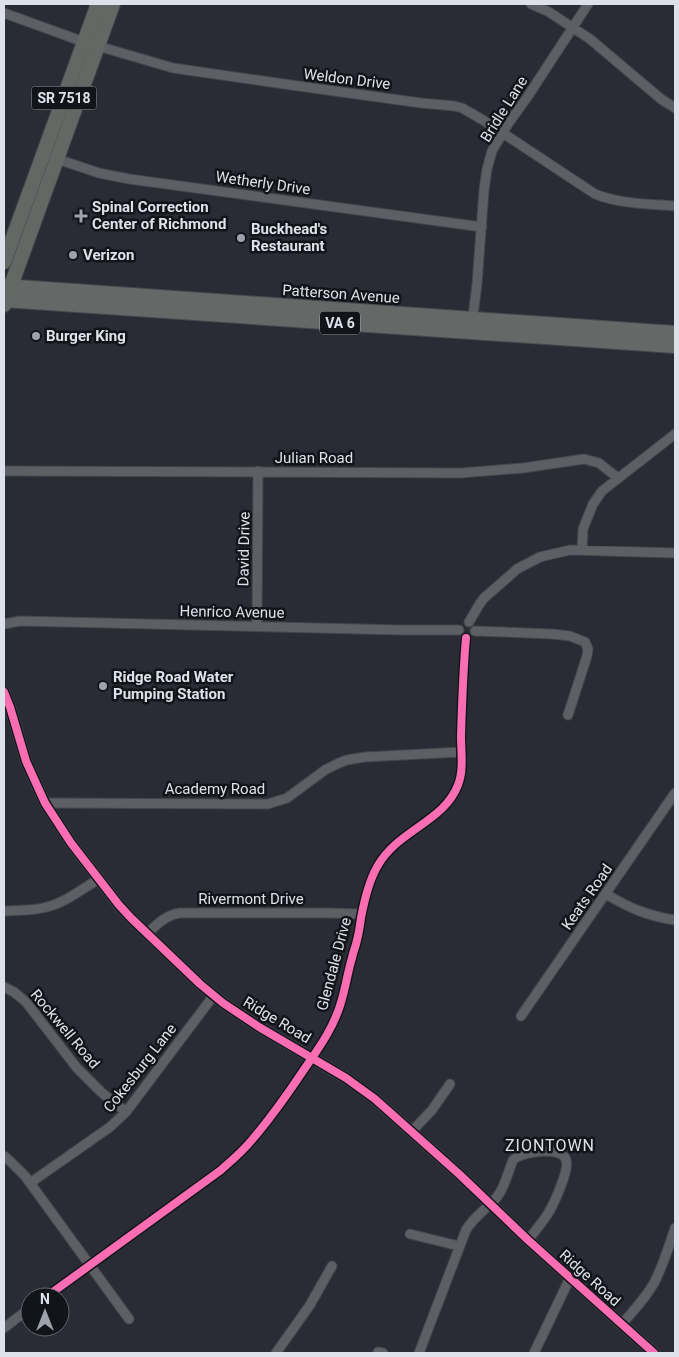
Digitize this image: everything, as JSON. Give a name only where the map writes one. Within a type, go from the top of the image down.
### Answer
[{"type":"highway","name":"SR 7518","points":[[91,44],[98,4]]},
{"type":"highway","name":"SR 7518","points":[[5,296],[50,156],[91,44],[113,4]]},
{"type":"highway","name":"SR 7518","points":[[4,262],[50,156]]},
{"type":"main road","name":"Patterson Avenue","points":[[5,296],[472,325],[675,333]]},
{"type":"main road","name":"Patterson Avenue","points":[[472,325],[675,346]]},
{"type":"street","points":[[531,4],[549,12],[572,27],[609,54],[675,108]]},
{"type":"street","name":"Bridle Lane","points":[[472,325],[484,190],[492,151],[588,4]]},
{"type":"street","name":"Weldon Drive","points":[[4,14],[91,44],[173,68],[462,108],[503,132],[595,194],[612,199],[672,206]]},
{"type":"street","name":"Wetherly Drive","points":[[50,156],[99,173],[129,179],[482,227]]},
{"type":"street","points":[[582,550],[582,533],[593,504],[602,491],[675,434]]},
{"type":"street","name":"Julian Road","points":[[4,471],[461,473],[523,468],[584,459],[599,463],[618,478]]},
{"type":"street","name":"David Drive","points":[[257,626],[258,472]]},
{"type":"street","points":[[469,622],[484,598],[517,569],[540,557],[570,550],[675,553]]},
{"type":"street","name":"Henrico Avenue","points":[[4,624],[20,621],[459,630]]},
{"type":"street","points":[[469,622],[474,625],[475,631],[471,637],[466,638],[460,635],[459,630],[462,623],[469,622]]},
{"type":"street","points":[[475,631],[552,634],[580,639],[587,644],[587,656],[568,715]]},
{"type":"street","name":"Glendale Drive","points":[[60,1287],[214,1174],[239,1153],[266,1122],[328,1034],[337,1014],[357,941],[361,914],[376,868],[385,854],[397,842],[439,812],[458,786],[461,775],[462,679],[466,638]]},
{"type":"street","name":"Ridge Road","points":[[4,692],[26,761],[46,803],[71,842],[125,912],[214,995],[241,1016],[362,1089],[412,1131],[528,1240],[654,1353]]},
{"type":"street","name":"Academy Road","points":[[46,803],[268,804],[287,798],[325,770],[347,760],[365,757],[461,752]]},
{"type":"street","name":"Keats Road","points":[[521,1016],[675,793]]},
{"type":"street","points":[[4,910],[48,907],[65,900],[99,879]]},
{"type":"street","points":[[606,894],[618,902],[641,912],[675,920]]},
{"type":"street","name":"Rivermont Drive","points":[[147,934],[163,919],[180,913],[361,914]]},
{"type":"street","name":"Rockwell Road","points":[[4,987],[14,992],[26,1002],[77,1068],[101,1092],[126,1112]]},
{"type":"street","name":"Cokesburg Lane","points":[[30,1183],[110,1127],[126,1112],[214,995]]},
{"type":"street","points":[[412,1131],[427,1115],[450,1084]]},
{"type":"street","points":[[419,1353],[469,1224],[500,1192],[513,1160],[517,1156],[541,1151],[562,1155],[567,1166],[559,1192],[549,1212],[528,1240]]},
{"type":"street","points":[[4,1156],[25,1176],[128,1319]]},
{"type":"street","points":[[622,1324],[653,1285],[659,1274],[675,1228]]},
{"type":"street","points":[[410,1234],[459,1246]]},
{"type":"street","points":[[276,1353],[310,1305],[332,1266]]},
{"type":"street","points":[[534,1353],[570,1278]]},
{"type":"street","points":[[4,1328],[20,1316]]},
{"type":"cycle path","points":[[60,1287],[221,1170],[248,1145],[272,1116],[321,1045],[339,1009],[357,942],[365,899],[377,867],[396,844],[442,808],[451,798],[458,785],[462,767],[461,736],[466,638]]},
{"type":"cycle path","points":[[4,692],[26,761],[45,803],[71,843],[131,918],[200,984],[223,1003],[259,1027],[346,1078],[375,1099],[654,1353]]},
{"type":"place","name":"Spinal Correction Center of Richmond","points":[[81,216]]},
{"type":"place","name":"Buckhead's Restaurant","points":[[241,238]]},
{"type":"place","name":"Verizon","points":[[73,255]]},
{"type":"place","name":"Burger King","points":[[36,336]]},
{"type":"place","name":"Ridge Road Water Pumping Station","points":[[103,686]]},
{"type":"district","name":"ZIONTOWN","points":[[550,1145]]}]
